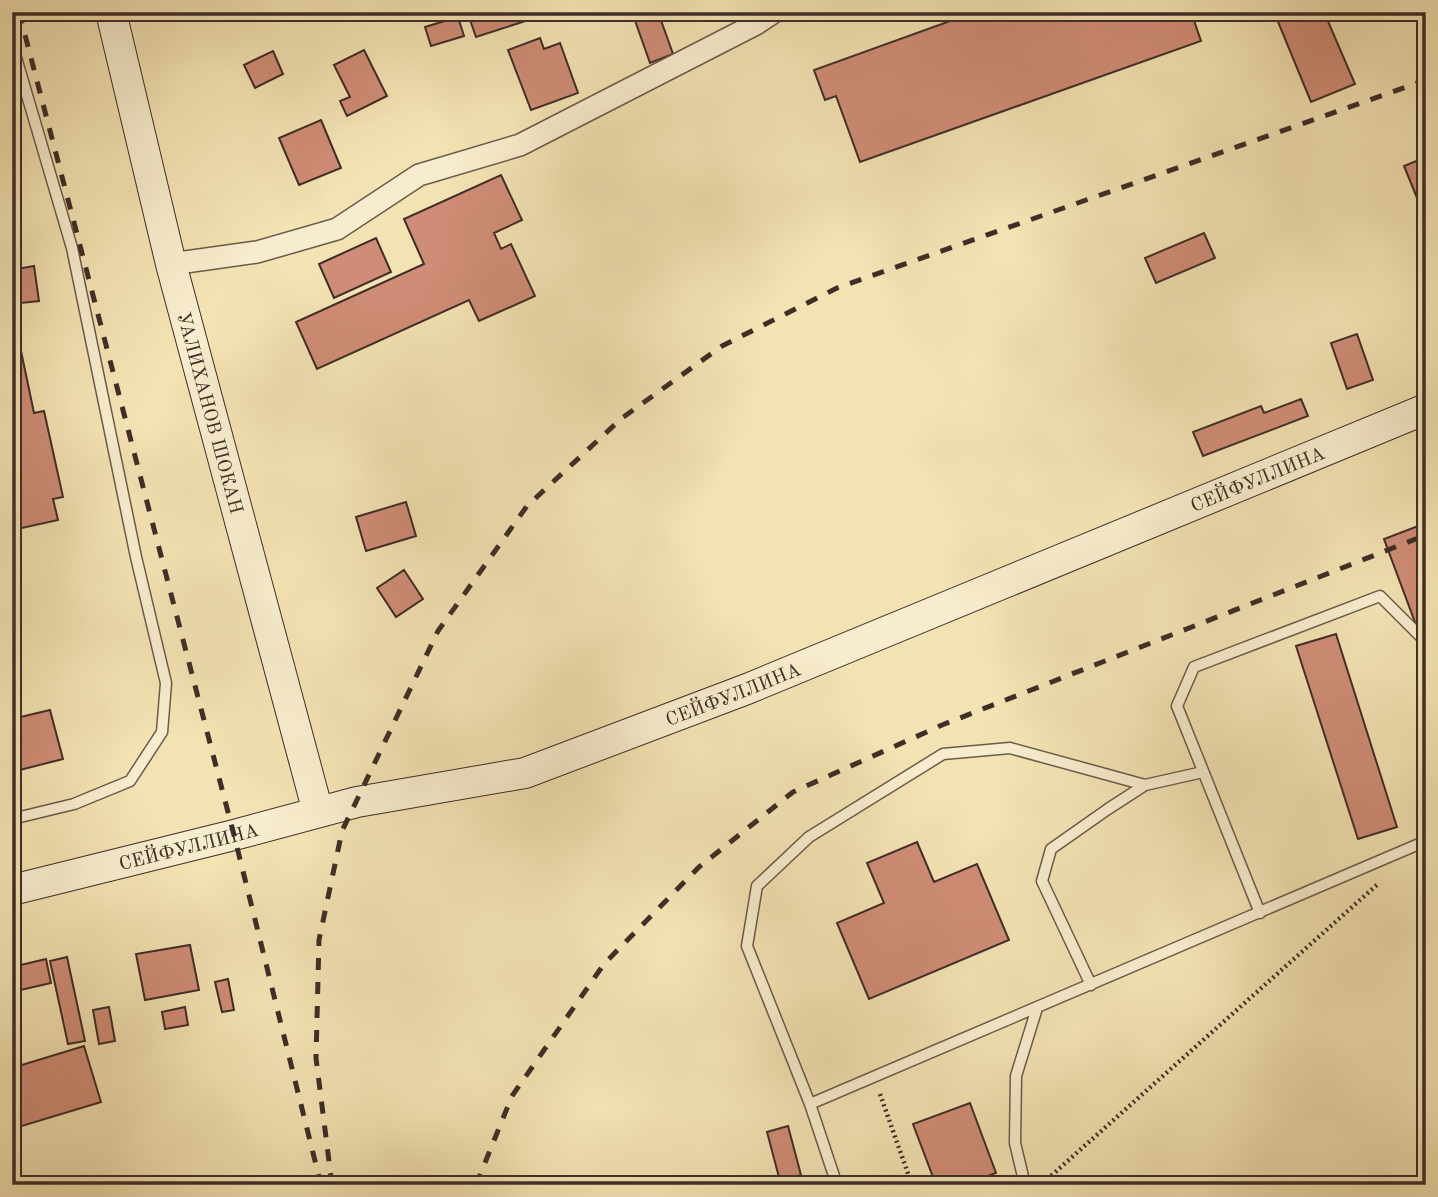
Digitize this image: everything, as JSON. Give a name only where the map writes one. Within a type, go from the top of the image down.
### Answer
[{"type":"main road","name":"УАЛИХАНОВ ШОКАН","points":[[111,12],[171,264],[318,812]]},
{"type":"main road","name":"СЕЙФУЛЛИНА","points":[[12,890],[357,802],[525,773],[760,684],[1426,409]]},
{"type":"street","points":[[171,264],[257,253],[337,229],[419,175],[520,145],[756,24],[774,12]]},
{"type":"lane","points":[[12,44],[72,248],[136,557],[166,683],[162,732],[130,781],[74,804],[12,819]]},
{"type":"lane","points":[[1260,913],[1177,706],[1194,667],[1380,596],[1426,642]]},
{"type":"lane","points":[[837,1185],[810,1104],[747,946],[757,886],[809,837],[943,754],[1010,748],[1145,785]]},
{"type":"lane","points":[[1091,985],[1042,881],[1051,849],[1145,785],[1203,772]]},
{"type":"lane","points":[[810,1104],[1425,843]]},
{"type":"lane","points":[[1025,1185],[1015,1143],[1016,1076],[1037,1008]]},
{"type":"path","points":[[1041,1185],[1383,880]]},
{"type":"path","points":[[873,1077],[912,1185]]},
{"type":"building","points":[[553,12],[476,37],[468,14]]},
{"type":"building","points":[[632,12],[658,12],[673,54],[650,63]]},
{"type":"building","points":[[975,12],[1111,12],[1114,19],[1132,12],[1191,12],[1201,41],[860,162],[836,96],[825,100],[814,70]]},
{"type":"building","points":[[1274,12],[1324,12],[1355,84],[1311,102]]},
{"type":"building","points":[[458,17],[464,36],[431,46],[425,27]]},
{"type":"building","points":[[540,38],[544,49],[560,43],[578,93],[531,110],[508,50]]},
{"type":"building","points":[[364,50],[387,96],[347,116],[340,101],[350,97],[334,65]]},
{"type":"building","points":[[273,51],[283,74],[255,88],[244,65]]},
{"type":"building","points":[[321,120],[341,168],[299,185],[279,138]]},
{"type":"building","points":[[1426,157],[1426,220],[1404,166]]},
{"type":"building","points":[[501,175],[522,220],[494,233],[501,249],[511,244],[535,296],[479,321],[469,300],[317,369],[296,322],[424,264],[404,219]]},
{"type":"building","points":[[1204,233],[1215,258],[1156,283],[1145,258]]},
{"type":"building","points":[[376,238],[391,272],[334,298],[319,264]]},
{"type":"building","points":[[34,266],[39,301],[21,303],[17,269]]},
{"type":"building","points":[[1357,334],[1373,380],[1347,389],[1331,343]]},
{"type":"building","points":[[21,351],[34,413],[44,411],[63,497],[53,499],[58,520],[17,529],[12,505],[12,353]]},
{"type":"building","points":[[1301,399],[1308,416],[1203,456],[1193,432],[1261,406],[1264,413]]},
{"type":"building","points":[[406,502],[416,536],[366,551],[356,517]]},
{"type":"building","points":[[1426,523],[1426,621],[1416,625],[1384,539]]},
{"type":"building","points":[[404,570],[423,599],[396,617],[377,588]]},
{"type":"building","points":[[1336,634],[1397,827],[1358,839],[1296,646]]},
{"type":"building","points":[[50,710],[63,759],[12,772],[12,719]]},
{"type":"building","points":[[917,842],[934,882],[977,864],[1009,940],[869,999],[837,923],[884,903],[867,863]]},
{"type":"building","points":[[190,945],[199,990],[145,1000],[136,954]]},
{"type":"building","points":[[67,957],[85,1041],[68,1044],[50,961]]},
{"type":"building","points":[[46,959],[51,983],[12,992],[12,967]]},
{"type":"building","points":[[228,979],[234,1010],[222,1012],[215,982]]},
{"type":"building","points":[[109,1007],[115,1041],[99,1044],[93,1010]]},
{"type":"building","points":[[185,1007],[188,1025],[165,1029],[162,1012]]},
{"type":"building","points":[[84,1046],[101,1102],[12,1129],[12,1068]]},
{"type":"building","points":[[970,1103],[996,1173],[964,1185],[936,1185],[913,1124]]},
{"type":"building","points":[[788,1126],[801,1175],[780,1181],[767,1132]]},
{"type":"building","points":[[1426,1172],[1426,1185],[1395,1185]]},
{"type":"railway","points":[[19,12],[234,835],[321,1185]]},
{"type":"railway","points":[[332,1185],[316,1058],[319,940],[342,831],[438,631],[527,506],[622,418],[722,346],[837,288],[1426,80]]},
{"type":"railway","points":[[476,1185],[512,1096],[604,964],[699,867],[793,792],[942,725],[1426,535]]}]
